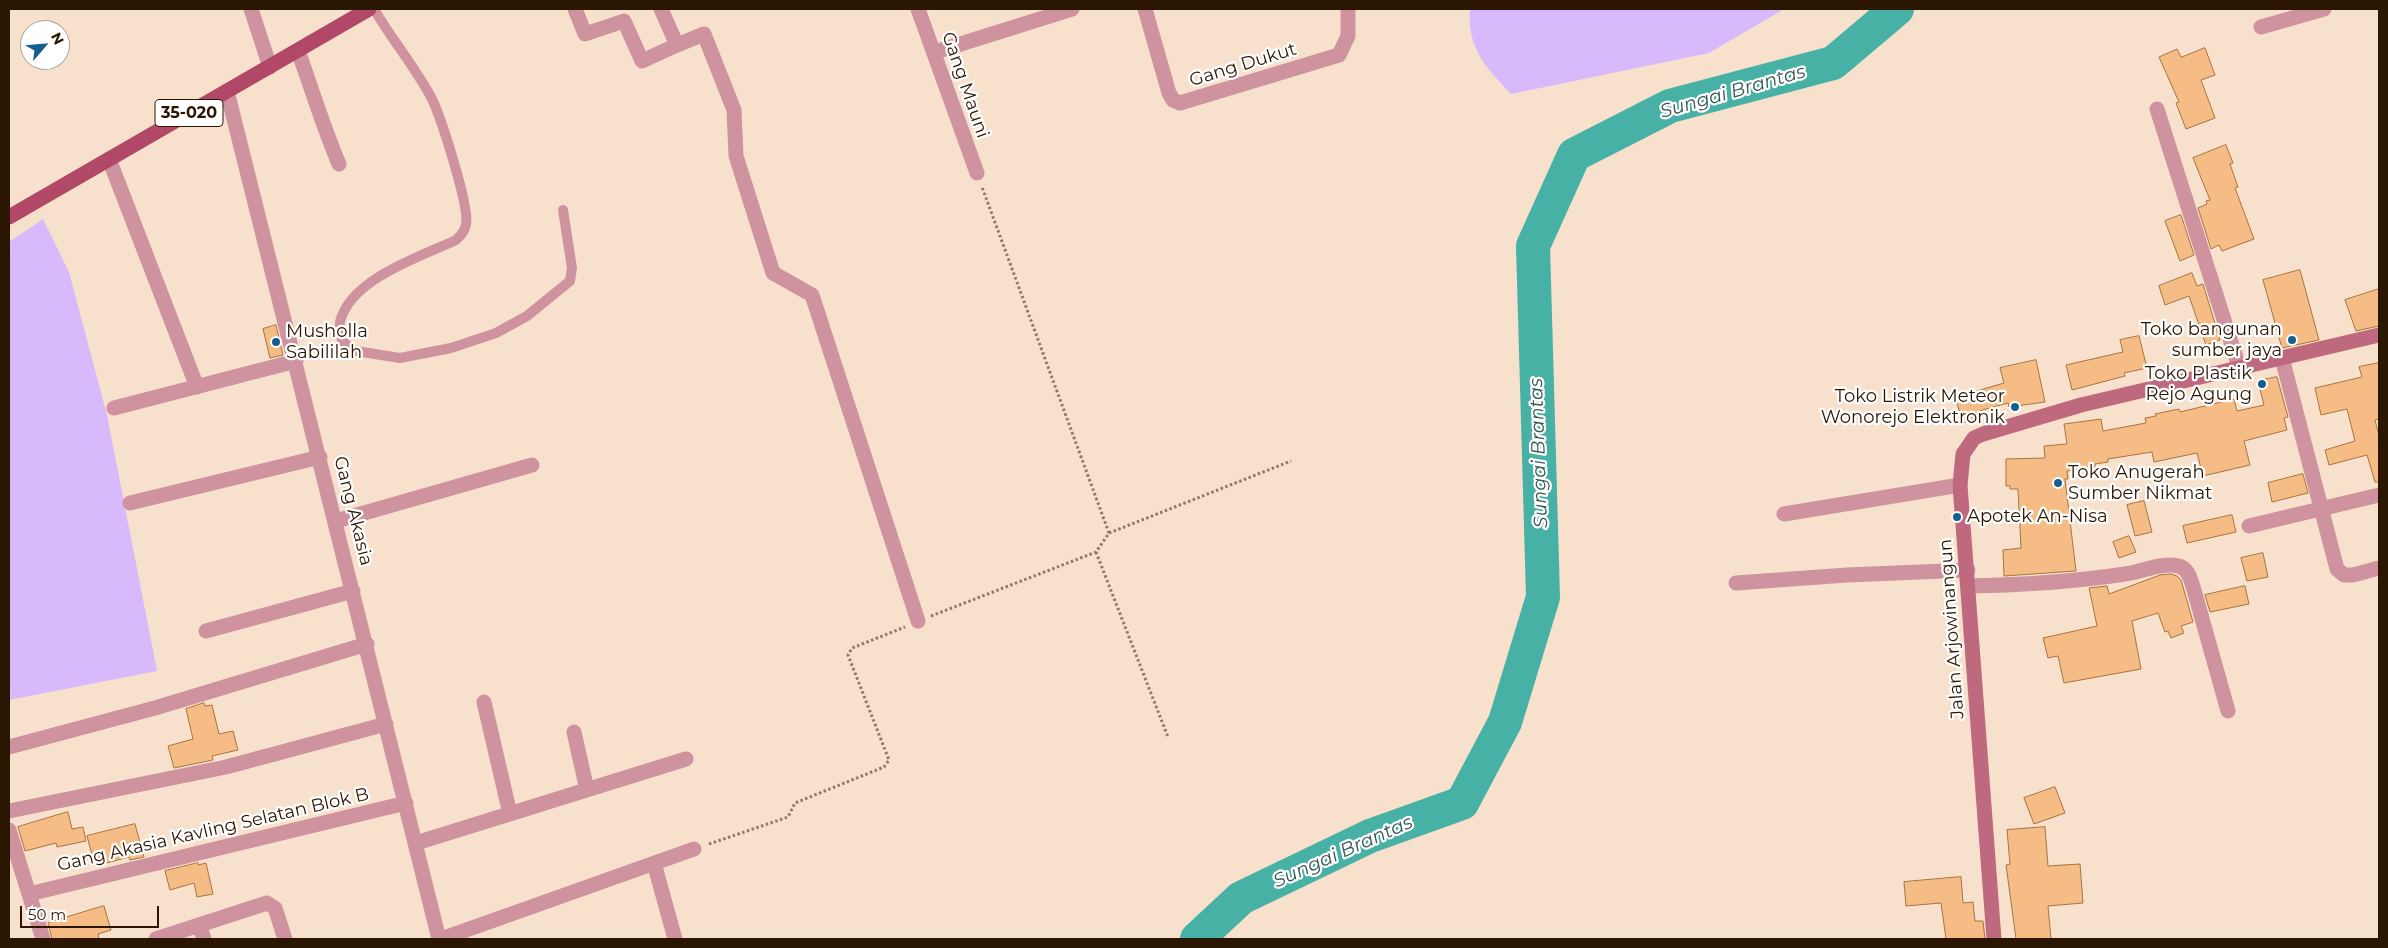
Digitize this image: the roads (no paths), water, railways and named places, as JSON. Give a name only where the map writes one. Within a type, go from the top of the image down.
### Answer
[{"type":"main road","name":"35-020","points":[[9,216],[369,9]]},
{"type":"main road","name":"Jalan Arjowinangun","points":[[1994,939],[1968,570],[1960,485],[1963,454],[1974,438],[2081,405],[2379,334]]},
{"type":"street","points":[[251,9],[270,67]]},
{"type":"street","points":[[575,9],[585,34],[624,20],[642,61],[704,34],[734,110],[736,156],[773,273],[812,295],[918,621]]},
{"type":"street","points":[[661,9],[677,45]]},
{"type":"street","name":"Gang Mauni","points":[[918,9],[977,173]]},
{"type":"street","points":[[935,52],[1072,9]]},
{"type":"street","name":"Gang Dukut","points":[[1145,9],[1169,93],[1173,100],[1180,103],[1339,55],[1348,36],[1348,9]]},
{"type":"street","points":[[2261,26],[2324,9]]},
{"type":"street","points":[[298,51],[338,164]]},
{"type":"street","name":"Gang Akasia","points":[[228,91],[440,939]]},
{"type":"street","points":[[2157,109],[2239,367]]},
{"type":"street","points":[[109,159],[197,387]]},
{"type":"street","points":[[2282,358],[2337,569],[2340,573],[2353,575],[2379,568]]},
{"type":"street","points":[[114,408],[296,361]]},
{"type":"street","points":[[130,503],[320,457]]},
{"type":"street","points":[[336,521],[532,466]]},
{"type":"street","points":[[1784,514],[1960,485]]},
{"type":"street","points":[[2249,526],[2379,495]]},
{"type":"street","points":[[1968,586],[2028,585],[2127,574],[2161,566],[2179,566],[2188,571],[2228,711]]},
{"type":"street","points":[[1736,583],[1847,575],[1968,570]]},
{"type":"street","points":[[206,630],[353,591]]},
{"type":"street","points":[[9,747],[155,708],[367,644]]},
{"type":"street","points":[[484,702],[510,814]]},
{"type":"street","points":[[9,811],[226,767],[386,724]]},
{"type":"street","points":[[574,732],[587,790]]},
{"type":"street","points":[[416,843],[686,759]]},
{"type":"street","name":"Gang Akasia Kavling Selatan Blok B","points":[[29,894],[406,803]]},
{"type":"street","points":[[9,830],[43,939]]},
{"type":"street","points":[[440,939],[473,934],[694,849]]},
{"type":"street","points":[[654,863],[675,939]]},
{"type":"street","points":[[156,939],[202,932],[267,903],[275,908],[285,939]]},
{"type":"lane","points":[[374,9],[432,100],[457,172],[467,217],[464,232],[456,240],[388,271],[348,302],[339,324],[342,341],[356,351],[400,358],[451,348],[496,333],[527,316],[570,281],[572,268],[563,210]]},
{"type":"waterway","name":"Sungai Brantas","points":[[1197,939],[1241,898],[1370,836],[1462,803],[1505,722],[1543,597],[1533,246],[1574,155],[1670,106],[1833,63],[1897,9]]},
{"type":"place","name":"Toko bangunan sumber jaya","points":[[2292,340]]},
{"type":"place","name":"Musholla Sabililah","points":[[276,342]]},
{"type":"place","name":"Toko Plastik Rejo Agung","points":[[2262,384]]},
{"type":"place","name":"Toko Listrik Meteor Wonorejo Elektronik","points":[[2015,407]]},
{"type":"place","name":"Toko Anugerah Sumber Nikmat","points":[[2058,483]]},
{"type":"place","name":"Apotek An-Nisa","points":[[1957,517]]}]
